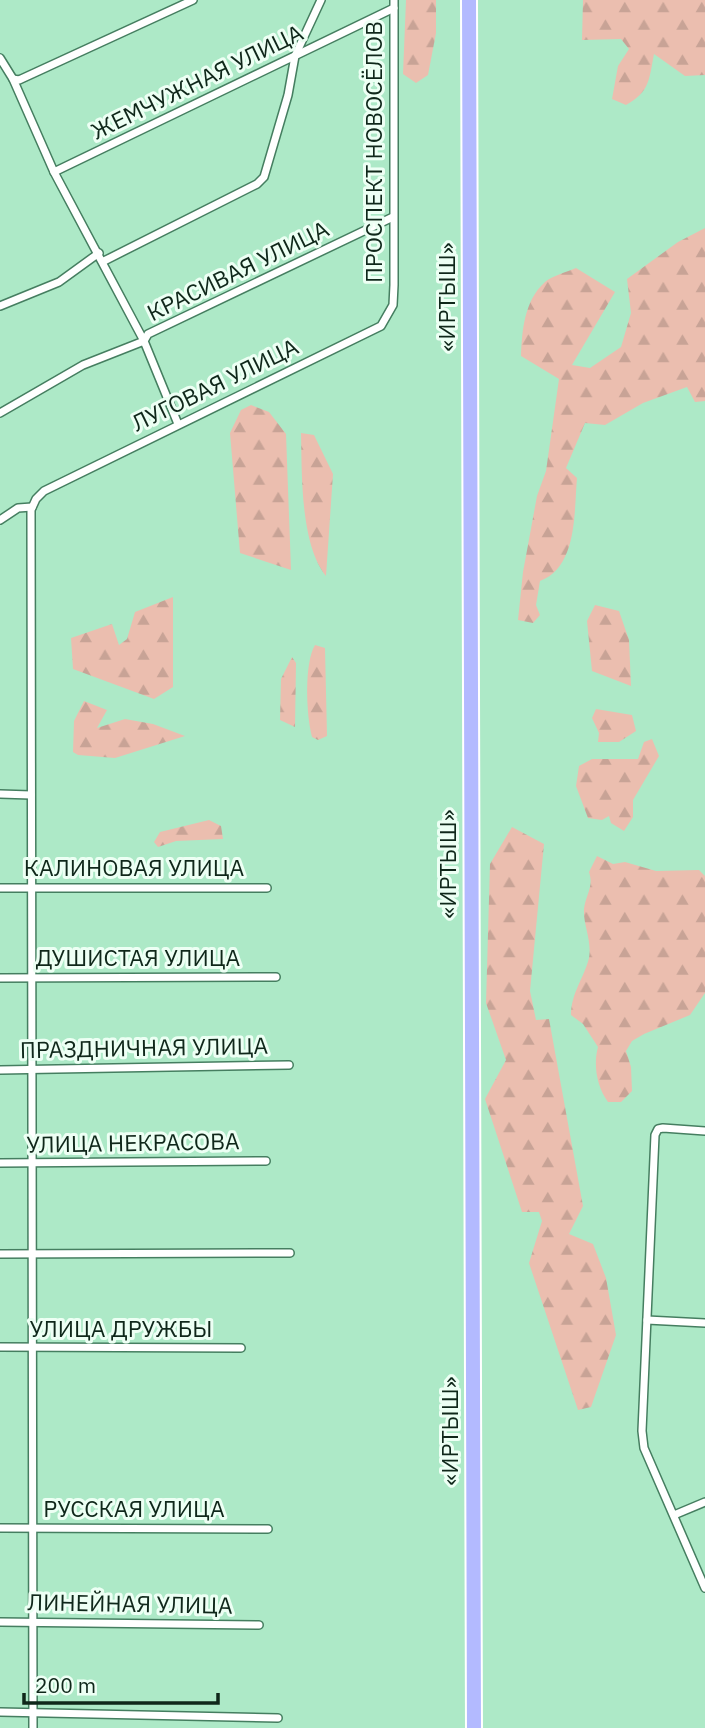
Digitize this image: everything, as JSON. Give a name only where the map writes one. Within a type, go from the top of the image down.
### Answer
[{"type":"highway","name":"«ИРТЫШ»","points":[[469,0],[474,1728]]},
{"type":"street","points":[[13,79],[19,80],[193,0]]},
{"type":"street","points":[[104,261],[257,184],[264,177],[288,95],[295,56],[321,0]]},
{"type":"street","name":"ЖЕМЧУЖНАЯ УЛИЦА","points":[[54,172],[295,56],[394,4]]},
{"type":"street","name":"ПРОСПЕКТ НОВОСЁЛОВ","points":[[393,305],[394,4]]},
{"type":"street","points":[[0,58],[13,79],[54,172],[104,261],[144,341],[83,365],[0,412]]},
{"type":"street","name":"КРАСИВАЯ УЛИЦА","points":[[177,424],[144,341],[148,334],[393,217]]},
{"type":"street","points":[[0,306],[58,282],[99,253]]},
{"type":"street","name":"ЛУГОВАЯ УЛИЦА","points":[[32,508],[44,491],[381,326],[393,305]]},
{"type":"street","points":[[0,520],[18,508],[32,508],[33,1728]]},
{"type":"street","points":[[0,794],[31,795]]},
{"type":"street","name":"КАЛИНОВАЯ УЛИЦА","points":[[0,888],[267,888]]},
{"type":"street","name":"ДУШИСТАЯ УЛИЦА","points":[[0,978],[276,977]]},
{"type":"street","name":"ПРАЗДНИЧНАЯ УЛИЦА","points":[[0,1070],[289,1065]]},
{"type":"street","points":[[705,1131],[663,1128],[658,1129],[655,1135],[644,1448],[705,1588]]},
{"type":"street","name":"УЛИЦА НЕКРАСОВА","points":[[0,1163],[265,1161]]},
{"type":"street","points":[[0,1254],[289,1253]]},
{"type":"street","points":[[648,1320],[705,1323]]},
{"type":"street","name":"УЛИЦА ДРУЖБЫ","points":[[0,1347],[241,1348]]},
{"type":"street","points":[[674,1515],[705,1502]]},
{"type":"street","name":"РУССКАЯ УЛИЦА","points":[[0,1528],[268,1528]]},
{"type":"street","name":"ЛИНЕЙНАЯ УЛИЦА","points":[[0,1622],[259,1625]]},
{"type":"street","points":[[0,1712],[278,1718]]},
{"type":"green space","points":[[406,0],[436,0],[436,33],[428,75],[416,83],[403,74]]},
{"type":"green space","points":[[583,0],[705,0],[705,75],[685,76],[654,54],[647,84],[640,95],[626,105],[612,99],[618,66],[629,49],[621,39],[582,40]]},
{"type":"green space","points":[[705,228],[705,401],[695,402],[687,387],[643,403],[605,425],[585,423],[566,468],[577,478],[574,521],[568,551],[552,574],[540,581],[536,605],[540,615],[533,623],[518,620],[523,572],[537,496],[546,471],[559,379],[521,356],[523,327],[528,307],[545,282],[576,268],[615,292],[572,365],[590,368],[621,347],[631,313],[627,279],[678,242]]},
{"type":"green space","points":[[251,405],[269,412],[286,434],[291,570],[240,553],[230,433],[241,410]]},
{"type":"green space","points":[[301,433],[314,435],[333,474],[326,576],[311,546],[307,527],[302,487]]},
{"type":"green space","points":[[173,597],[173,687],[154,699],[73,669],[71,638],[112,624],[119,645],[127,639],[135,612]]},
{"type":"green space","points":[[595,605],[619,611],[629,640],[631,686],[592,671],[587,621]]},
{"type":"green space","points":[[315,645],[325,648],[327,736],[318,740],[312,737],[307,703],[309,664]]},
{"type":"green space","points":[[292,657],[296,663],[295,727],[280,720],[281,679]]},
{"type":"green space","points":[[84,701],[107,710],[97,728],[125,719],[153,724],[185,736],[115,758],[78,755],[73,752],[74,721]]},
{"type":"green space","points":[[596,709],[632,715],[636,731],[619,742],[598,742],[599,733],[592,718]]},
{"type":"green space","points":[[652,739],[659,756],[633,800],[633,817],[624,831],[611,823],[609,816],[602,820],[588,818],[576,786],[579,766],[592,759],[638,759],[644,742]]},
{"type":"green space","points":[[209,820],[221,826],[223,839],[176,841],[158,847],[154,842],[160,832]]},
{"type":"green space","points":[[512,827],[544,844],[530,991],[536,1020],[549,1019],[583,1206],[569,1234],[593,1244],[606,1278],[616,1335],[591,1407],[578,1410],[529,1263],[542,1221],[539,1212],[522,1212],[485,1099],[506,1060],[486,1003],[490,864]]},
{"type":"green space","points":[[597,856],[613,864],[625,862],[656,871],[699,870],[705,876],[705,993],[690,1015],[632,1041],[626,1051],[631,1067],[632,1091],[621,1102],[608,1102],[604,1096],[596,1068],[598,1047],[583,1024],[571,1015],[573,1000],[589,958],[584,909],[590,886],[589,872]]}]
